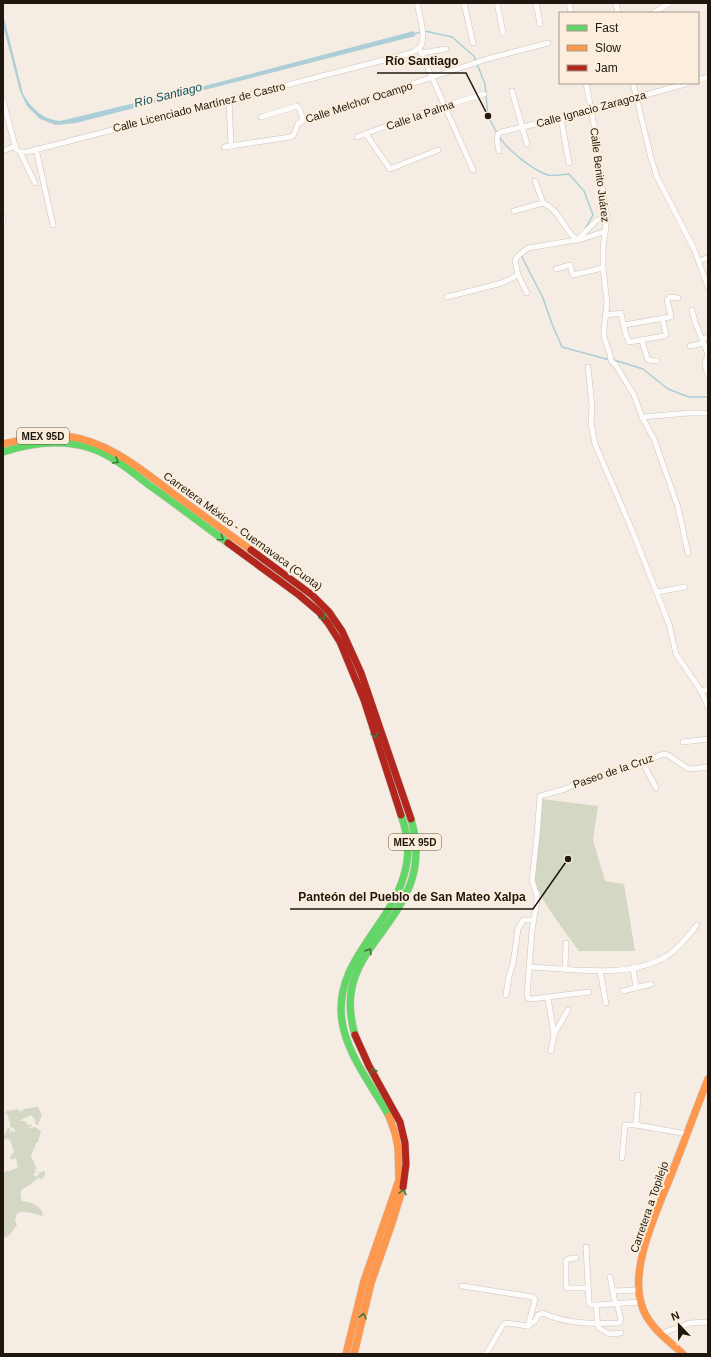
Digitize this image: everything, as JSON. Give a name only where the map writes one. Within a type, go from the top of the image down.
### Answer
[{"type":"main road","name":"Carretera México - Cuernavaca (Cuota)","points":[[3,444],[29,437],[55,435],[67,436],[96,444],[126,459],[320,602],[345,635],[372,702],[414,831],[414,865],[410,884],[400,905],[356,973],[350,995],[349,1017],[355,1038],[400,1122],[405,1135],[407,1161],[401,1199],[371,1284],[354,1354]]},
{"type":"main road","name":"Carretera México - Cuernavaca (Cuota)","points":[[3,452],[27,445],[46,443],[69,444],[89,448],[121,464],[258,564],[320,612],[335,632],[364,700],[404,823],[407,861],[404,876],[394,901],[352,965],[344,988],[341,1007],[342,1020],[348,1042],[393,1124],[400,1148],[400,1164],[398,1180],[364,1281],[346,1354]]},
{"type":"main road","name":"Carretera a Topilejo","points":[[683,1354],[660,1334],[648,1319],[641,1302],[639,1290],[640,1269],[644,1250],[653,1223],[708,1080]]},
{"type":"street","points":[[417,3],[423,36],[420,50],[473,170]]},
{"type":"street","points":[[464,3],[473,43]]},
{"type":"street","points":[[497,3],[503,33]]},
{"type":"street","points":[[536,3],[540,24]]},
{"type":"street","points":[[656,12],[670,3]]},
{"type":"street","name":"Calle Melchor Ocampo","points":[[224,147],[290,137],[293,136],[298,124],[303,120],[496,56],[548,43]]},
{"type":"street","name":"Calle Licenciado Martínez de Castro","points":[[20,152],[23,153],[36,150],[420,50],[446,49]]},
{"type":"street","name":"Calle Benito Juárez","points":[[586,84],[597,141],[607,216],[604,238],[603,268],[607,303],[604,337],[611,357],[634,395],[642,417]]},
{"type":"street","points":[[633,84],[657,177],[694,249],[708,287]]},
{"type":"street","name":"Calle Ignacio Zaragoza","points":[[499,151],[498,137],[523,127],[591,110],[680,84]]},
{"type":"street","points":[[512,91],[527,144]]},
{"type":"street","name":"Calle la Palma","points":[[357,137],[418,114],[484,94]]},
{"type":"street","points":[[229,99],[231,146]]},
{"type":"street","points":[[3,101],[15,146],[20,152],[35,183]]},
{"type":"street","points":[[261,116],[296,106],[300,110],[303,120]]},
{"type":"street","points":[[561,118],[569,163]]},
{"type":"street","points":[[366,134],[390,169],[438,150]]},
{"type":"street","points":[[3,151],[15,146]]},
{"type":"street","points":[[36,150],[53,225]]},
{"type":"street","points":[[535,181],[543,203]]},
{"type":"street","points":[[514,211],[543,203],[551,207],[575,238]]},
{"type":"street","points":[[575,238],[597,220],[607,216]]},
{"type":"street","points":[[3,217],[3,222]]},
{"type":"street","points":[[527,293],[514,263],[517,256],[524,253],[528,248],[606,231]]},
{"type":"street","points":[[699,262],[707,258]]},
{"type":"street","points":[[556,269],[570,265],[573,275],[603,268]]},
{"type":"street","points":[[447,297],[502,283],[518,275]]},
{"type":"street","points":[[624,326],[671,316],[667,302],[670,297],[678,298]]},
{"type":"street","points":[[692,310],[694,322],[708,354],[705,367],[708,375]]},
{"type":"street","points":[[606,315],[621,313],[629,342],[642,341],[664,336],[666,334],[662,318]]},
{"type":"street","points":[[690,346],[708,337]]},
{"type":"street","points":[[642,341],[648,360],[657,361]]},
{"type":"street","points":[[588,367],[592,406],[591,423],[595,444],[657,592],[669,624],[676,654],[701,691],[708,707]]},
{"type":"street","points":[[688,553],[678,507],[654,439],[642,417],[705,413]]},
{"type":"street","points":[[657,592],[686,587]]},
{"type":"street","points":[[701,691],[708,689]]},
{"type":"street","points":[[683,742],[708,739]]},
{"type":"street","name":"Paseo de la Cruz","points":[[534,920],[537,895],[532,881],[540,796],[565,789],[585,780],[643,763],[659,755],[668,754],[690,769],[708,767]]},
{"type":"street","points":[[643,763],[656,788]]},
{"type":"street","points":[[506,995],[509,976],[513,964],[518,929],[523,920],[534,920],[532,930],[528,998],[548,998],[589,992]]},
{"type":"street","points":[[530,967],[600,971],[632,968],[656,961],[668,955],[682,943],[697,925]]},
{"type":"street","points":[[565,968],[566,943]]},
{"type":"street","points":[[632,968],[636,987]]},
{"type":"street","points":[[600,971],[606,1003]]},
{"type":"street","points":[[623,991],[651,984]]},
{"type":"street","points":[[548,998],[554,1034],[551,1051]]},
{"type":"street","points":[[554,1034],[568,1010]]},
{"type":"street","points":[[636,1125],[638,1095]]},
{"type":"street","points":[[622,1158],[624,1128],[628,1124],[687,1134]]},
{"type":"street","points":[[586,1247],[589,1303],[596,1305],[641,1302]]},
{"type":"street","points":[[576,1258],[568,1259],[566,1261],[567,1288],[588,1288]]},
{"type":"street","points":[[486,1354],[504,1324],[528,1326],[538,1315],[543,1313],[554,1318],[597,1324],[619,1323],[610,1277]]},
{"type":"street","points":[[462,1286],[533,1297],[535,1300],[528,1326]]},
{"type":"street","points":[[613,1291],[639,1290]]},
{"type":"street","points":[[596,1305],[597,1324],[600,1328],[610,1334],[621,1333]]},
{"type":"street","points":[[660,1334],[690,1323],[708,1322]]},
{"type":"green space","points":[[542,799],[598,806],[593,840],[605,881],[624,884],[635,951],[579,951],[546,905],[535,878]]},
{"type":"green space","points":[[38,1107],[42,1115],[38,1125],[35,1124],[35,1120],[31,1115],[20,1121],[24,1121],[27,1125],[32,1124],[31,1127],[28,1127],[29,1128],[35,1127],[41,1131],[38,1142],[35,1144],[36,1147],[34,1148],[31,1156],[37,1169],[33,1170],[38,1172],[35,1172],[33,1175],[37,1177],[40,1172],[45,1171],[45,1175],[42,1179],[39,1178],[24,1188],[21,1194],[22,1201],[34,1204],[43,1213],[42,1216],[28,1212],[20,1212],[17,1214],[15,1221],[17,1225],[5,1238],[3,1236],[3,1174],[6,1171],[10,1171],[18,1167],[16,1158],[11,1160],[10,1157],[14,1152],[10,1139],[8,1140],[6,1138],[5,1140],[3,1138],[8,1128],[11,1129],[9,1132],[10,1134],[11,1131],[15,1132],[14,1128],[10,1127],[7,1114],[4,1113],[8,1110],[12,1111],[12,1109],[18,1109],[20,1112],[24,1109]]},
{"type":"water","points":[[3,14],[23,94],[34,109],[43,116],[60,121],[189,90],[414,31],[415,36],[76,123],[56,125],[40,119],[27,106],[20,91],[3,25]]},
{"type":"waterway","name":"Río Santiago","points":[[425,31],[452,37],[474,56],[476,61]]},
{"type":"waterway","name":"Río Santiago","points":[[413,34],[421,32]]},
{"type":"waterway","name":"Río Santiago","points":[[477,64],[485,84],[488,116],[497,133]]},
{"type":"waterway","name":"Río Santiago","points":[[499,136],[514,153],[542,173],[553,176],[569,174],[584,191],[593,215],[585,229]]},
{"type":"waterway","name":"Río Santiago","points":[[522,255],[543,298],[562,347],[610,360]]},
{"type":"waterway","name":"Río Santiago","points":[[614,360],[643,369],[668,389],[689,397],[708,397]]},
{"type":"traffic: fast","points":[[3,452],[24,446],[46,443],[79,445],[98,451],[114,459],[228,543]]},
{"type":"traffic: fast","points":[[389,1116],[361,1070],[349,1046],[342,1021],[342,1000],[346,981],[354,963],[397,894],[404,875],[408,853],[405,830],[401,815]]},
{"type":"traffic: fast","points":[[355,1035],[350,1011],[352,990],[357,971],[400,905],[413,877],[416,852],[411,819]]},
{"type":"traffic: slow","points":[[3,444],[34,437],[50,436],[66,436],[96,444],[124,458],[251,550]]},
{"type":"traffic: slow","points":[[683,1354],[658,1332],[648,1319],[641,1303],[639,1271],[654,1218],[708,1079]]},
{"type":"traffic: slow","points":[[346,1354],[364,1281],[399,1180],[398,1147],[389,1116]]},
{"type":"traffic: slow","points":[[354,1354],[371,1283],[403,1187]]},
{"type":"traffic: jam","points":[[228,543],[299,595],[319,612],[328,623],[340,642],[364,700],[401,815]]},
{"type":"traffic: jam","points":[[251,550],[312,595],[329,612],[342,631],[361,673],[411,819]]},
{"type":"traffic: jam","points":[[355,1035],[369,1066],[400,1122],[405,1143],[406,1164],[403,1187]]},
{"type":"place","name":"Río Santiago","points":[[488,116]]},
{"type":"place","name":"Panteón del Pueblo de San Mateo Xalpa","points":[[568,859]]}]
